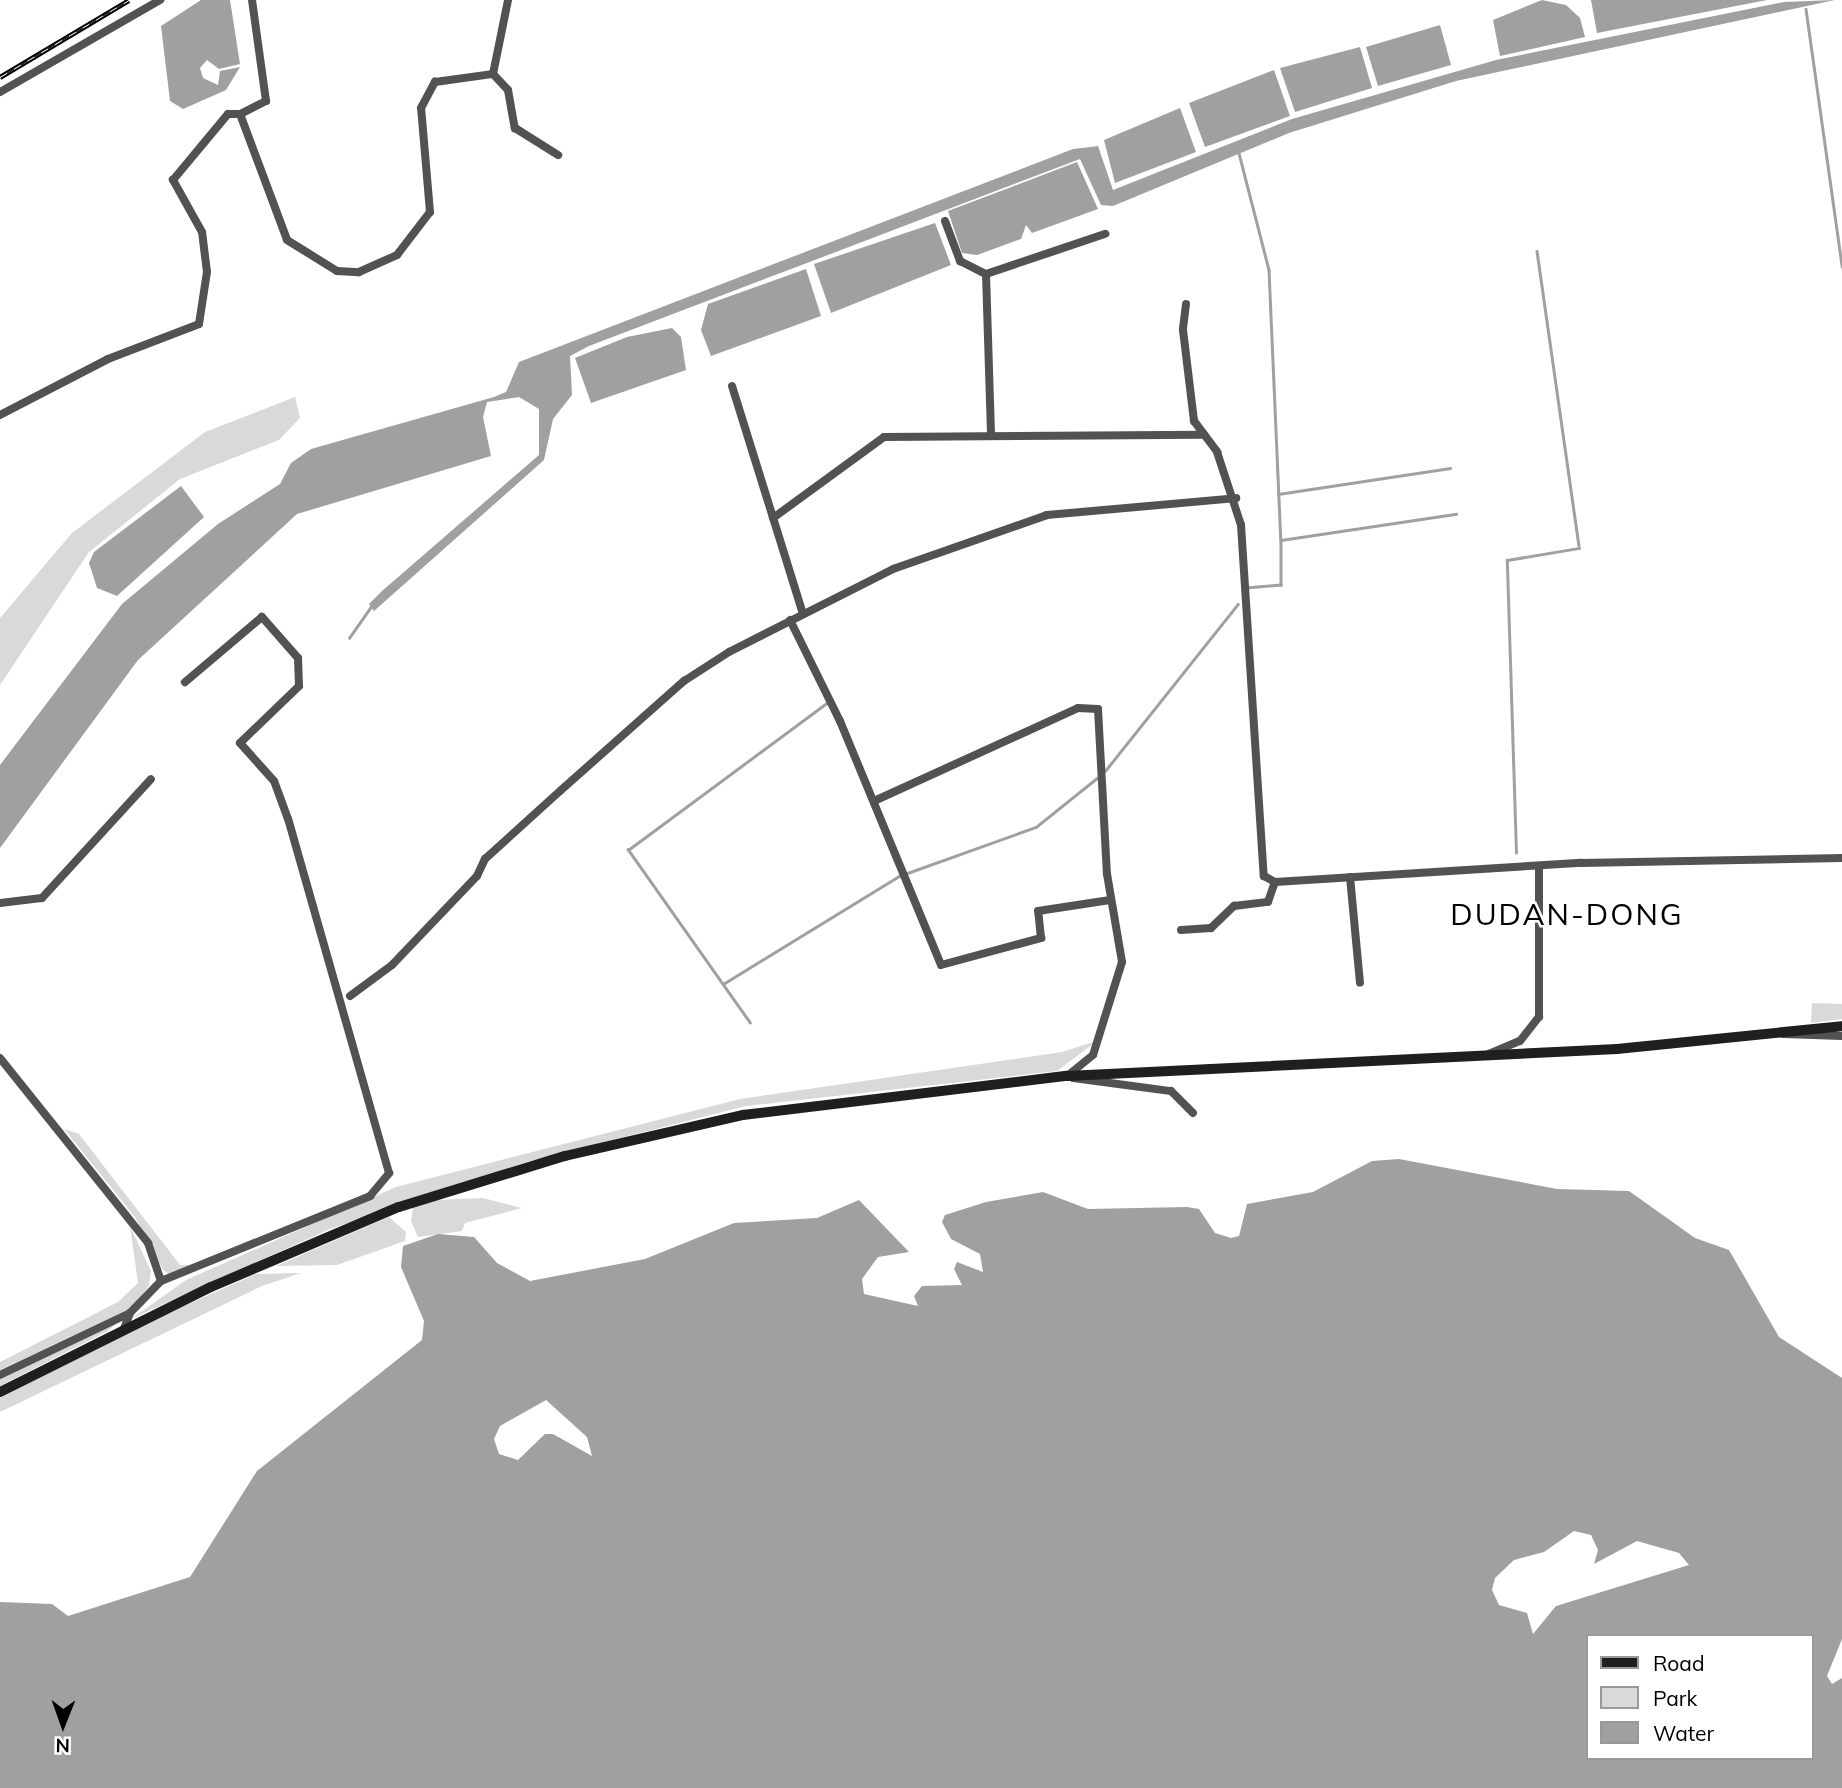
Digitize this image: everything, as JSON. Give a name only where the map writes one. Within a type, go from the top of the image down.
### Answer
[{"type":"street","points":[[0,92],[160,0]]},
{"type":"street","points":[[0,415],[108,359],[199,324],[206,254],[202,232],[173,180],[228,114],[240,114],[266,101],[252,0]]},
{"type":"street","points":[[493,74],[508,0]]},
{"type":"street","points":[[240,114],[287,240],[337,271],[359,272],[397,255],[429,212],[418,139],[427,92],[447,77],[493,74]]},
{"type":"street","points":[[493,74],[508,90],[515,128],[558,156]]},
{"type":"street","points":[[945,221],[960,261],[986,274],[1105,234]]},
{"type":"street","points":[[986,274],[991,432]]},
{"type":"street","points":[[1186,303],[1183,330],[1194,421],[1205,435],[1236,498],[1264,876],[1275,882],[1539,866],[1842,858]]},
{"type":"street","points":[[732,386],[803,614]]},
{"type":"street","points":[[773,519],[884,437],[991,432],[1205,435]]},
{"type":"street","points":[[350,996],[392,965],[477,876],[485,859],[684,681],[790,620],[894,569],[1046,515],[1236,498]]},
{"type":"street","points":[[0,1375],[130,1312],[161,1281],[370,1196],[389,1173],[288,819],[274,781],[240,743],[299,686],[298,658],[262,617],[185,682]]},
{"type":"street","points":[[790,620],[874,801],[941,965],[1041,938],[1038,911],[1110,900]]},
{"type":"street","points":[[874,801],[1095,706],[1110,900],[1120,975],[1093,1055],[1067,1076]]},
{"type":"street","points":[[0,902],[42,898],[151,779]]},
{"type":"street","points":[[1484,1056],[1520,1041],[1539,1017],[1539,866]]},
{"type":"street","points":[[1349,877],[1360,983]]},
{"type":"street","points":[[1181,930],[1211,928],[1234,905],[1268,902],[1275,882]]},
{"type":"street","points":[[0,1392],[341,1229],[565,1156],[810,1103],[1067,1076],[1484,1056],[1842,1026]]},
{"type":"street","points":[[1777,1033],[1842,1036]]},
{"type":"street","points":[[0,1058],[140,1228],[161,1281]]},
{"type":"street","points":[[1067,1076],[1171,1091],[1193,1113]]},
{"type":"street","points":[[123,1331],[130,1312]]},
{"type":"green space","points":[[295,397],[300,418],[279,440],[180,479],[89,552],[0,685],[0,618],[72,533],[205,432]]},
{"type":"green space","points":[[1812,1003],[1842,1004],[1842,1019],[1811,1023]]},
{"type":"green space","points":[[1097,1041],[1057,1071],[746,1106],[526,1162],[330,1229],[131,1319],[186,1280],[396,1187],[740,1099],[1062,1052]]},
{"type":"green space","points":[[64,1129],[79,1134],[180,1265],[197,1265],[172,1276],[163,1270],[135,1217]]},
{"type":"green space","points":[[483,1198],[522,1208],[465,1223],[462,1231],[418,1237],[411,1221],[413,1208],[435,1200]]},
{"type":"green space","points":[[389,1217],[406,1232],[405,1241],[337,1265],[276,1266]]},
{"type":"green space","points":[[130,1226],[151,1271],[149,1286],[131,1308],[0,1370],[0,1362],[118,1302],[138,1283]]},
{"type":"green space","points":[[301,1273],[262,1286],[0,1412],[0,1398],[150,1321],[256,1274]]},
{"type":"green space","points":[[123,1317],[108,1331],[0,1386],[0,1378]]},
{"type":"water","points":[[201,0],[230,0],[240,64],[219,69],[207,60],[200,68],[203,78],[218,85],[220,71],[240,67],[226,90],[183,109],[170,101],[161,26]]},
{"type":"water","points":[[1542,0],[1566,5],[1580,18],[1585,37],[1500,56],[1493,20]]},
{"type":"water","points":[[1591,0],[1767,0],[1597,33]]},
{"type":"water","points":[[1835,0],[1456,81],[1289,133],[1113,206],[1101,205],[1080,159],[589,346],[570,356],[572,395],[553,419],[544,460],[374,611],[369,604],[382,591],[539,455],[539,409],[519,397],[487,402],[483,417],[491,456],[297,514],[138,660],[0,848],[0,765],[122,604],[218,524],[280,484],[291,463],[311,449],[494,397],[506,392],[519,362],[1073,149],[1098,146],[1113,190],[1292,119],[1496,60],[1784,2]]},
{"type":"water","points":[[1440,25],[1451,65],[1378,86],[1366,47]]},
{"type":"water","points":[[1360,47],[1372,88],[1295,112],[1280,68]]},
{"type":"water","points":[[1274,70],[1290,116],[1205,147],[1189,103]]},
{"type":"water","points":[[1180,108],[1196,152],[1115,183],[1104,140]]},
{"type":"water","points":[[1077,162],[1098,209],[1032,233],[1026,225],[1021,239],[977,255],[962,253],[948,211]]},
{"type":"water","points":[[935,223],[951,265],[831,313],[814,264]]},
{"type":"water","points":[[806,269],[821,316],[711,356],[701,330],[708,304]]},
{"type":"water","points":[[672,328],[681,337],[686,370],[591,403],[575,358],[627,337]]},
{"type":"water","points":[[181,486],[204,517],[117,596],[97,588],[89,563],[94,552]]},
{"type":"water","points":[[1399,1159],[1557,1189],[1629,1191],[1695,1238],[1729,1250],[1779,1337],[1842,1378],[1842,1639],[1827,1676],[1832,1684],[1842,1678],[1842,1788],[0,1788],[0,1602],[52,1604],[68,1616],[190,1577],[257,1471],[422,1340],[424,1321],[401,1267],[403,1246],[438,1234],[474,1237],[497,1263],[530,1281],[645,1259],[734,1223],[817,1218],[859,1200],[909,1252],[878,1257],[862,1279],[864,1294],[918,1306],[914,1296],[922,1286],[962,1285],[954,1269],[957,1262],[983,1272],[980,1254],[951,1239],[942,1222],[945,1215],[986,1202],[1043,1192],[1088,1209],[1187,1207],[1199,1209],[1215,1233],[1231,1238],[1239,1236],[1247,1204],[1313,1192],[1372,1161]],"holes":[[[546,1400],[587,1437],[592,1456],[553,1434],[545,1434],[518,1460],[499,1454],[494,1439],[500,1426]],[[1574,1531],[1591,1535],[1598,1550],[1594,1564],[1637,1541],[1679,1553],[1689,1565],[1556,1606],[1533,1634],[1527,1613],[1499,1605],[1492,1590],[1495,1578],[1514,1560],[1544,1552]]]},
{"type":"waterway","points":[[1806,9],[1842,266]]},
{"type":"waterway","points":[[1239,153],[1269,270],[1281,540],[1281,585],[1249,588]]},
{"type":"waterway","points":[[1537,251],[1579,545]]},
{"type":"waterway","points":[[1278,494],[1450,468]]},
{"type":"waterway","points":[[1281,540],[1456,514]]},
{"type":"waterway","points":[[1516,853],[1507,560],[1579,548]]},
{"type":"waterway","points":[[1105,771],[1238,604]]},
{"type":"waterway","points":[[349,638],[371,607]]},
{"type":"waterway","points":[[750,1023],[628,850],[827,703]]},
{"type":"waterway","points":[[723,984],[899,876],[1036,827],[1097,778]]},
{"type":"railway","points":[[0,77],[129,0]]},
{"type":"district","name":"DUDAN-DONG","points":[[1567,914]]}]
